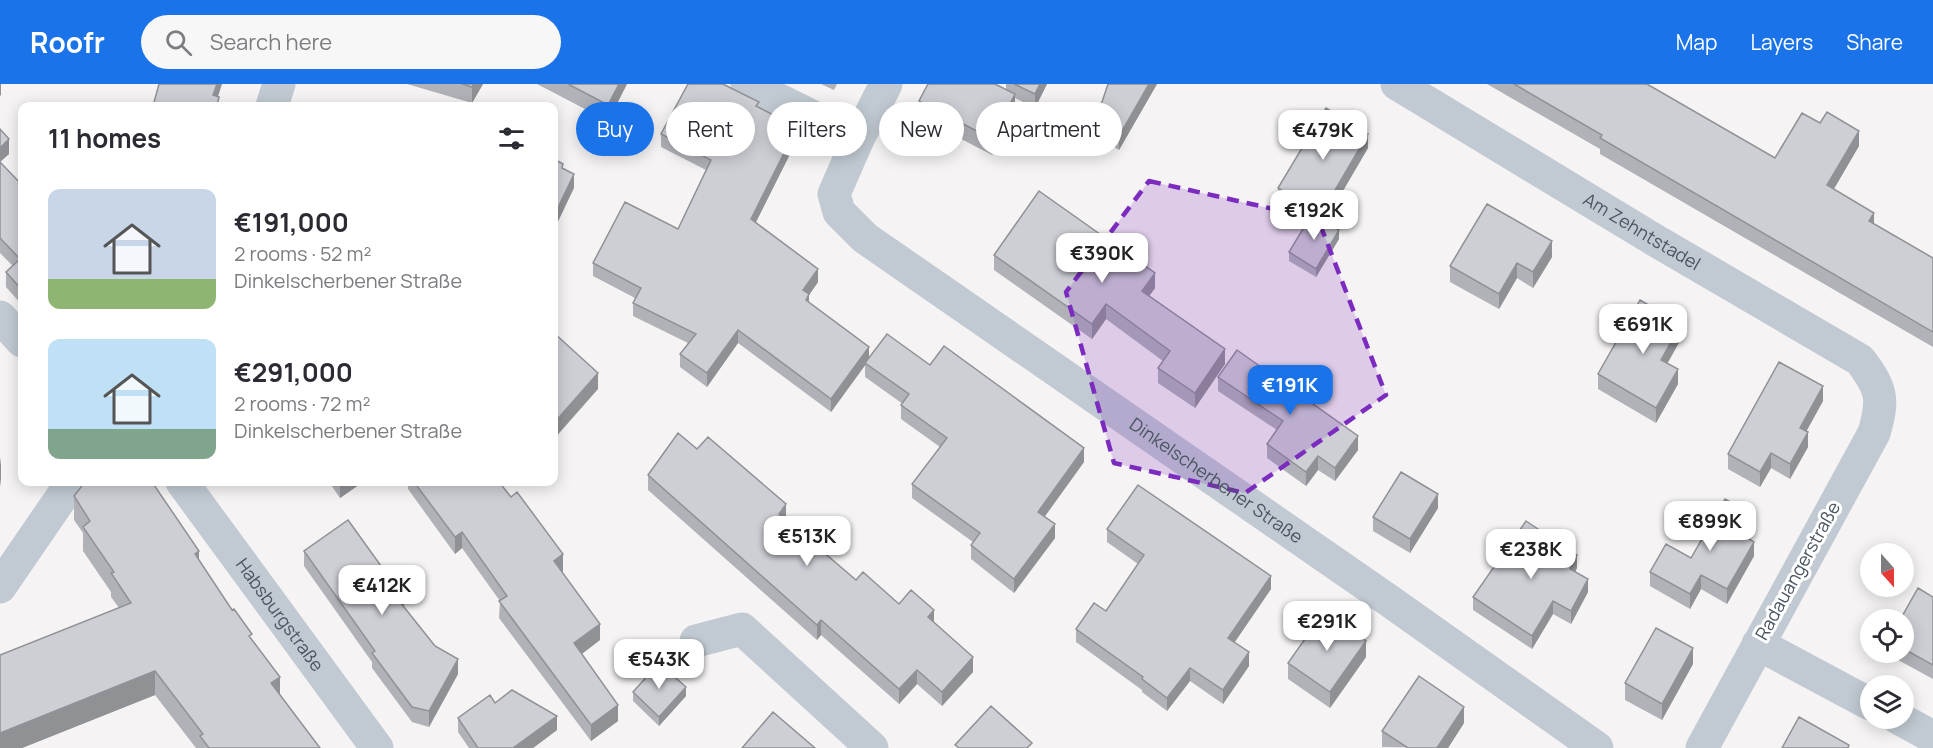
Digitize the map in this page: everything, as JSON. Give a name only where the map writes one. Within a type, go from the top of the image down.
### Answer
[{"type":"street","points":[[273,102],[279,84]]},
{"type":"street","points":[[747,84],[783,102]]},
{"type":"street","points":[[867,121],[886,84]]},
{"type":"street","name":"Am Zehntstadel","points":[[1396,84],[1860,360],[1879,390]]},
{"type":"street","name":"Dinkelscherbener Straße","points":[[851,156],[834,194],[838,212],[866,238],[1391,602],[1597,748]]},
{"type":"street","points":[[0,316],[18,336]]},
{"type":"street","name":"Radauangerstraße","points":[[1702,748],[1874,433],[1881,411],[1879,390]]},
{"type":"street","points":[[0,587],[69,486]]},
{"type":"street","name":"Habsburgstraße","points":[[185,486],[377,748]]},
{"type":"street","points":[[696,641],[742,629],[872,748]]},
{"type":"street","points":[[1758,644],[1860,699]]},
{"type":"street","points":[[1914,727],[1933,737]]},
{"type":"highlighted area","points":[[1149,181],[1318,219],[1386,395],[1245,493],[1114,463],[1066,292]]},
{"type":"building","points":[[159,84],[217,84],[213,95],[219,97],[218,102],[154,102]]},
{"type":"building","points":[[568,84],[619,84],[610,102],[602,102]]},
{"type":"building","points":[[688,84],[723,84],[759,102],[756,106],[767,112],[767,156],[782,156],[751,219],[818,269],[803,290],[809,294],[806,300],[869,347],[831,399],[738,330],[707,373],[680,354],[696,334],[633,303],[641,288],[593,263],[625,202],[678,229],[711,160],[703,156],[755,156],[755,102],[678,102]]},
{"type":"building","points":[[928,84],[995,84],[1015,94],[1011,102],[976,102],[976,131],[964,124],[964,102],[919,101]]},
{"type":"building","points":[[1014,84],[1040,84],[1035,94]]},
{"type":"building","points":[[1108,84],[1149,84],[1122,131],[1122,102],[1102,102]]},
{"type":"building","points":[[1514,84],[1647,84],[1775,158],[1802,113],[1820,123],[1827,112],[1859,131],[1827,185],[1874,213],[1869,221],[1933,258],[1933,332],[1600,138],[1602,135]]},
{"type":"building","points":[[1326,108],[1368,134],[1321,214],[1278,188]]},
{"type":"building","points":[[666,125],[666,137],[661,134]]},
{"type":"building","points":[[0,129],[9,139],[0,148]]},
{"type":"building","points":[[558,161],[563,164],[562,168],[574,174],[558,208]]},
{"type":"building","points":[[0,162],[18,181],[18,257],[0,238]]},
{"type":"building","points":[[1039,191],[1155,273],[1142,291],[1225,349],[1195,393],[1158,368],[1170,351],[1106,304],[1092,324],[994,255]]},
{"type":"building","points":[[1487,204],[1552,241],[1533,272],[1517,263],[1499,294],[1450,266]]},
{"type":"building","points":[[1312,214],[1339,230],[1316,269],[1289,252]]},
{"type":"building","points":[[18,261],[18,286],[6,272]]},
{"type":"building","points":[[1640,300],[1681,324],[1661,360],[1678,369],[1656,408],[1598,374]]},
{"type":"building","points":[[887,334],[930,365],[944,346],[1084,448],[1038,512],[1055,524],[1014,579],[971,545],[980,533],[912,484],[947,438],[901,405],[909,394],[865,363]]},
{"type":"building","points":[[558,337],[598,373],[558,418]]},
{"type":"building","points":[[1237,350],[1358,436],[1335,468],[1318,456],[1306,472],[1267,444],[1283,421],[1218,377]]},
{"type":"building","points":[[1779,362],[1823,386],[1800,428],[1808,432],[1790,464],[1771,453],[1760,472],[1728,454]]},
{"type":"building","points":[[678,433],[697,449],[708,437],[786,504],[779,514],[856,580],[863,572],[899,604],[911,590],[934,610],[928,617],[973,657],[942,692],[917,670],[899,689],[821,620],[817,625],[648,475]]},
{"type":"building","points":[[1401,472],[1438,494],[1410,539],[1373,517]]},
{"type":"building","points":[[1138,485],[1271,576],[1228,638],[1249,652],[1223,690],[1190,668],[1167,698],[1142,679],[1143,677],[1076,629],[1094,603],[1106,611],[1144,555],[1107,529]]},
{"type":"building","points":[[82,486],[155,486],[199,551],[195,554],[232,610],[234,609],[252,634],[249,636],[280,677],[271,683],[320,748],[209,748],[200,736],[203,734],[155,671],[0,733],[0,655],[131,603],[111,573],[114,572],[83,527],[90,521],[74,496]]},
{"type":"building","points":[[417,486],[502,486],[511,497],[517,492],[563,554],[554,561],[600,624],[574,643],[618,705],[591,725],[499,601],[507,596],[462,532],[455,537]]},
{"type":"building","points":[[1725,499],[1755,516],[1744,536],[1754,542],[1727,589],[1701,575],[1690,594],[1650,572],[1666,544],[1691,558]]},
{"type":"building","points":[[348,520],[404,598],[400,602],[435,646],[458,659],[429,711],[412,707],[372,653],[375,651],[304,551]]},
{"type":"building","points":[[1526,521],[1577,555],[1570,569],[1588,579],[1571,611],[1553,601],[1532,636],[1473,597]]},
{"type":"building","points":[[1918,588],[1933,597],[1933,665],[1914,655],[1914,609],[1906,609]]},
{"type":"building","points":[[1324,612],[1366,641],[1330,692],[1288,663]]},
{"type":"building","points":[[1656,628],[1693,648],[1662,704],[1625,683]]},
{"type":"building","points":[[659,663],[686,687],[659,717],[633,692]]},
{"type":"building","points":[[1419,676],[1464,707],[1437,748],[1408,748],[1382,731]]},
{"type":"building","points":[[512,690],[557,716],[513,748],[478,748],[458,718],[490,695],[495,703]]},
{"type":"building","points":[[991,706],[1032,743],[1027,748],[959,748],[955,745]]},
{"type":"building","points":[[773,712],[815,748],[742,748]]},
{"type":"building","points":[[1799,717],[1849,745],[1848,748],[1782,748]]}]
